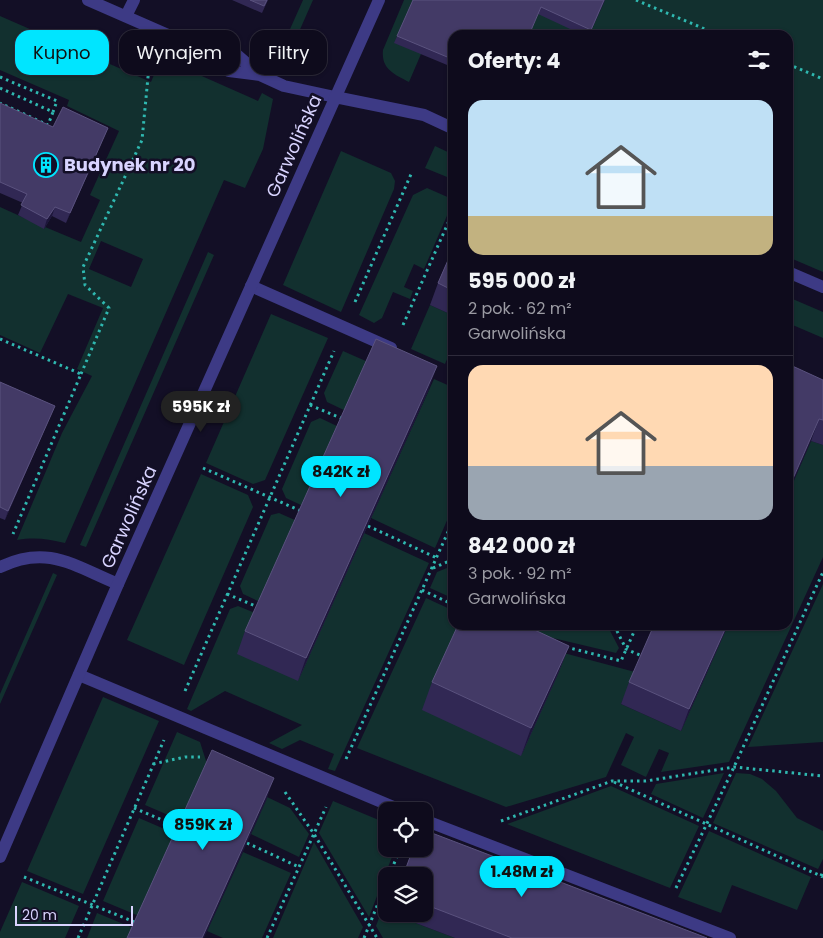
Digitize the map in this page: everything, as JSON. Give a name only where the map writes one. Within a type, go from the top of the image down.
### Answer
[{"type":"street","points":[[88,0],[168,35],[203,40],[237,55],[260,75],[284,86],[424,116],[448,126]]},
{"type":"street","points":[[126,16],[134,0]]},
{"type":"street","name":"Garwolińska","points":[[0,857],[118,584],[378,0]]},
{"type":"street","points":[[793,274],[823,287]]},
{"type":"street","points":[[251,286],[393,349]]},
{"type":"street","points":[[0,567],[16,560],[32,557],[59,558],[118,584]]},
{"type":"street","points":[[79,675],[382,802]]},
{"type":"street","points":[[433,823],[730,938]]},
{"type":"path","points":[[636,0],[707,30]]},
{"type":"path","points":[[793,66],[823,79]]},
{"type":"path","points":[[12,537],[109,308],[86,285],[83,267],[142,140],[148,75]]},
{"type":"path","points":[[0,77],[57,101],[48,125],[0,103]]},
{"type":"path","points":[[0,88],[53,112]]},
{"type":"path","points":[[353,306],[412,172]]},
{"type":"path","points":[[393,349],[448,223]]},
{"type":"path","points":[[0,339],[81,374]]},
{"type":"path","points":[[183,694],[336,347]]},
{"type":"path","points":[[310,405],[342,419]]},
{"type":"path","points":[[203,468],[301,511]]},
{"type":"path","points":[[368,526],[437,558]]},
{"type":"path","points":[[344,765],[448,532]]},
{"type":"path","points":[[432,568],[448,562]]},
{"type":"path","points":[[673,894],[734,767],[823,572]]},
{"type":"path","points":[[422,590],[448,602]]},
{"type":"path","points":[[227,594],[258,607]]},
{"type":"path","points":[[524,637],[532,630]]},
{"type":"path","points":[[616,630],[626,649],[642,656]]},
{"type":"path","points":[[563,646],[621,661],[635,630]]},
{"type":"path","points":[[78,938],[166,733]]},
{"type":"path","points":[[153,764],[185,757],[205,758]]},
{"type":"path","points":[[497,822],[612,781],[646,781],[734,767],[823,776]]},
{"type":"path","points":[[612,781],[822,876],[823,870]]},
{"type":"path","points":[[277,788],[285,792],[314,834],[377,938]]},
{"type":"path","points":[[267,938],[328,803]]},
{"type":"path","points":[[134,808],[179,828]]},
{"type":"path","points":[[247,843],[298,866]]},
{"type":"path","points":[[24,877],[137,923]]},
{"type":"path","points":[[364,938],[378,906]]},
{"type":"green space","points":[[303,0],[313,0],[300,30],[290,30]]},
{"type":"green space","points":[[404,0],[413,0],[421,54],[409,82],[390,70],[386,66],[383,57],[383,50]]},
{"type":"green space","points":[[544,0],[823,0],[823,272],[793,259],[793,30],[531,30]]},
{"type":"green space","points":[[0,16],[32,30],[15,30],[15,75],[109,75],[109,64],[119,68],[119,75],[135,75],[151,82],[154,75],[199,75],[258,101],[262,93],[273,99],[263,149],[245,188],[224,180],[65,543],[41,539],[17,540],[62,433],[92,376],[77,369],[103,308],[68,294],[40,353],[0,335],[0,207],[42,226],[44,229],[45,227],[81,242],[100,200],[90,195],[119,131],[67,106],[69,100],[0,70]],"holes":[[[101,241],[143,259],[131,287],[89,269]]]},
{"type":"green space","points":[[435,146],[448,152],[448,177],[425,168]]},
{"type":"green space","points":[[341,151],[391,173],[395,181],[394,189],[341,312],[283,285]]},
{"type":"green space","points":[[427,188],[448,197],[448,213],[424,269],[414,264],[404,287],[413,291],[410,299],[393,292],[382,318],[374,323],[359,315],[413,195]]},
{"type":"green space","points":[[208,252],[214,255],[86,547],[80,545]]},
{"type":"green space","points":[[793,299],[823,312],[823,338],[793,325]]},
{"type":"green space","points":[[430,305],[448,313],[448,357],[445,364],[411,349]]},
{"type":"green space","points":[[271,314],[328,338],[265,480],[253,484],[206,463]]},
{"type":"green space","points":[[343,351],[368,362],[346,411],[327,402],[324,393]]},
{"type":"green space","points":[[434,379],[448,385],[448,518],[435,548],[371,518]]},
{"type":"green space","points":[[320,418],[339,427],[303,506],[286,498],[282,489],[311,422]]},
{"type":"green space","points":[[811,441],[823,445],[823,557],[793,622],[793,482]]},
{"type":"green space","points":[[201,474],[248,495],[253,507],[184,665],[127,640]]},
{"type":"green space","points":[[279,513],[297,521],[260,602],[243,594],[240,586],[271,515]]},
{"type":"green space","points":[[364,533],[429,563],[335,771],[328,769],[334,754],[300,740],[282,749],[269,743],[302,725],[225,691],[191,711],[187,709],[230,609],[238,606],[255,613]]},
{"type":"green space","points":[[448,568],[448,596],[430,588],[437,572]]},
{"type":"green space","points":[[53,573],[57,575],[0,704],[0,694]]},
{"type":"green space","points":[[823,584],[823,742],[748,747]]},
{"type":"green space","points":[[426,598],[448,608],[448,630],[497,630],[530,644],[635,672],[621,704],[681,731],[726,630],[790,630],[729,762],[661,772],[669,753],[659,749],[646,777],[621,765],[634,737],[626,733],[606,777],[506,807],[357,748]]},
{"type":"green space","points":[[540,630],[610,630],[619,648],[616,653],[536,634]]},
{"type":"green space","points":[[103,697],[159,721],[83,894],[27,871]]},
{"type":"green space","points":[[177,732],[200,742],[207,764],[182,821],[145,805]]},
{"type":"green space","points":[[724,773],[703,818],[651,794],[656,784]]},
{"type":"green space","points":[[736,773],[750,774],[762,779],[776,791],[797,818],[823,831],[823,859],[818,869],[713,823]]},
{"type":"green space","points":[[611,786],[699,826],[670,888],[507,824]]},
{"type":"green space","points":[[267,797],[290,808],[309,834],[299,857],[251,834]]},
{"type":"green space","points":[[333,801],[378,820],[378,857],[392,857],[388,867],[378,867],[378,893],[369,917],[319,833]]},
{"type":"green space","points":[[139,818],[176,834],[139,916],[103,901]]},
{"type":"green space","points":[[709,831],[811,877],[797,910],[732,885],[721,913],[678,897]]},
{"type":"green space","points":[[314,842],[363,927],[358,938],[273,938]]},
{"type":"green space","points":[[243,852],[291,873],[262,938],[223,938],[207,931]]},
{"type":"green space","points":[[22,882],[79,906],[65,938],[0,938],[0,932]]},
{"type":"green space","points":[[97,913],[133,928],[129,938],[87,938]]},
{"type":"green space","points":[[378,921],[413,922],[455,938],[383,938],[376,926]]},
{"type":"building","points":[[250,0],[267,0],[264,6]]},
{"type":"building","points":[[413,0],[604,0],[591,30],[541,7],[531,30],[448,30],[448,57],[397,36]]},
{"type":"building","name":"Budynek nr 20","points":[[0,103],[53,127],[63,107],[108,128],[70,213],[55,207],[47,219],[21,205],[27,194],[0,182]]},
{"type":"building","points":[[448,260],[448,288],[438,283]]},
{"type":"building","points":[[376,339],[437,366],[306,658],[245,631]]},
{"type":"building","points":[[793,366],[823,380],[823,420],[819,419],[793,479]]},
{"type":"building","points":[[0,382],[55,406],[8,511],[0,507]]},
{"type":"building","points":[[456,630],[535,630],[569,646],[531,728],[432,682]]},
{"type":"building","points":[[652,630],[725,630],[689,709],[629,682]]},
{"type":"building","points":[[212,750],[274,778],[202,938],[127,938]]},
{"type":"building","points":[[433,833],[707,938],[512,938],[433,907],[433,867],[406,867],[410,857],[433,857]]},
{"type":"place","name":"Budynek nr 20","points":[[46,165]]}]
